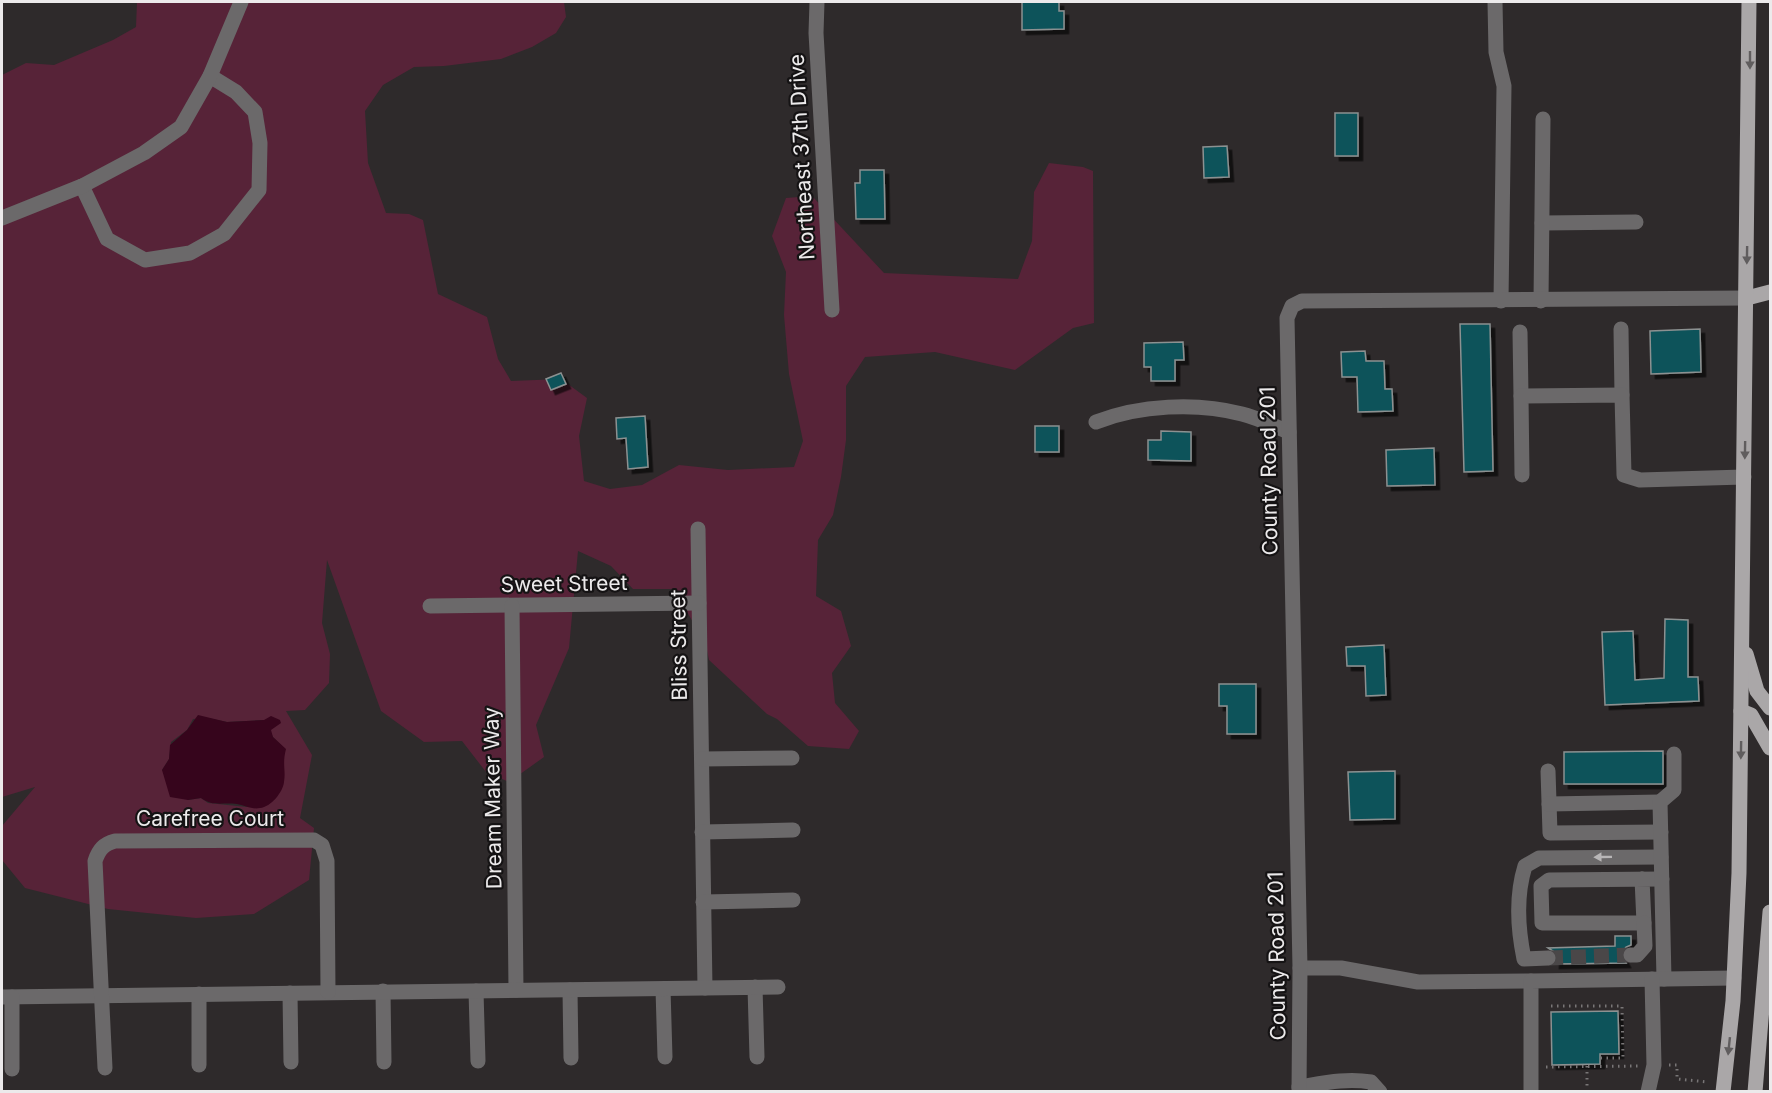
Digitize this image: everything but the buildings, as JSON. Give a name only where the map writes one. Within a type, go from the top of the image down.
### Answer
[{"type":"main road","points":[[1723,1092],[1734,978],[1739,873],[1749,2]]},
{"type":"main road","points":[[1747,298],[1770,292]]},
{"type":"main road","points":[[1742,640],[1757,691],[1770,708]]},
{"type":"main road","points":[[1741,711],[1751,715],[1770,748]]},
{"type":"main road","points":[[1755,1092],[1770,912]]},
{"type":"street","points":[[2,218],[82,186],[144,153],[181,127],[210,76],[241,2]]},
{"type":"street","name":"Northeast 37th Drive","points":[[817,2],[816,33],[832,310]]},
{"type":"street","points":[[1495,2],[1496,52],[1503,86],[1501,301]]},
{"type":"street","points":[[82,186],[107,238],[145,260],[190,253],[224,234],[259,190],[260,143],[255,112],[236,92],[210,76]]},
{"type":"street","points":[[1541,301],[1543,120]]},
{"type":"street","points":[[1542,223],[1636,222]]},
{"type":"street","name":"County Road 201","points":[[1299,1089],[1300,968],[1287,318],[1292,306],[1302,302],[1747,298]]},
{"type":"street","points":[[1621,329],[1624,475],[1640,480],[1744,477]]},
{"type":"street","points":[[1520,332],[1522,475]]},
{"type":"street","points":[[1521,396],[1622,395]]},
{"type":"street","points":[[1096,422],[1116,414],[1174,408],[1216,408],[1244,414],[1290,432]]},
{"type":"street","name":"Bliss Street","points":[[698,529],[705,988]]},
{"type":"street","name":"Sweet Street","points":[[430,606],[699,603]]},
{"type":"street","name":"Dream Maker Way","points":[[512,606],[516,990]]},
{"type":"street","points":[[1549,804],[1660,801],[1674,790],[1674,754]]},
{"type":"street","points":[[702,759],[792,758]]},
{"type":"street","points":[[1548,771],[1550,833],[1661,832]]},
{"type":"street","points":[[1648,1092],[1654,1065],[1658,979],[1662,879],[1660,801]]},
{"type":"street","points":[[702,832],[793,830]]},
{"type":"street","name":"Carefree Court","points":[[102,996],[95,861],[102,847],[115,841],[314,840],[322,846],[327,861],[328,992]]},
{"type":"street","points":[[1548,958],[1524,959],[1521,944],[1520,884],[1525,866],[1539,858],[1661,857]]},
{"type":"street","points":[[1631,955],[1637,955],[1645,946],[1642,879]]},
{"type":"street","points":[[1644,923],[1542,923],[1541,886],[1549,880],[1662,879]]},
{"type":"street","points":[[703,902],[793,900]]},
{"type":"street","points":[[1300,968],[1341,968],[1418,982],[1734,978]]},
{"type":"street","points":[[1531,981],[1531,1092]]},
{"type":"street","points":[[755,987],[757,1057]]},
{"type":"street","points":[[12,1069],[7,997],[778,987]]},
{"type":"street","points":[[663,989],[665,1057]]},
{"type":"street","points":[[570,990],[571,1058]]},
{"type":"street","points":[[383,991],[384,1062]]},
{"type":"street","points":[[477,991],[478,1060]]},
{"type":"street","points":[[290,993],[291,1062]]},
{"type":"street","points":[[199,994],[199,1065]]},
{"type":"street","points":[[102,996],[105,1068]]},
{"type":"street","points":[[1299,1089],[1342,1080],[1361,1080],[1376,1084],[1380,1092]]},
{"type":"path","points":[[1551,1006],[1622,1006],[1623,1058],[1600,1058]]},
{"type":"path","points":[[1575,1006],[1575,1012]]},
{"type":"path","points":[[1617,1058],[1617,1066]]},
{"type":"path","points":[[1542,1067],[1643,1065]]},
{"type":"path","points":[[1667,1065],[1677,1065],[1677,1079],[1710,1082]]},
{"type":"path","points":[[1587,1092],[1589,1066]]},
{"type":"shaded area","points":[[137,2],[564,2],[566,17],[556,33],[532,47],[501,59],[414,67],[383,85],[365,111],[368,163],[386,213],[409,214],[423,220],[438,294],[487,317],[498,359],[511,381],[561,379],[587,398],[579,436],[584,481],[610,489],[642,485],[679,465],[728,470],[794,467],[803,441],[789,374],[784,315],[786,272],[772,236],[786,198],[812,196],[884,273],[1018,279],[1032,241],[1034,192],[1049,163],[1083,167],[1093,171],[1094,323],[1073,328],[1015,370],[935,352],[865,357],[846,386],[846,440],[841,477],[833,515],[818,540],[816,596],[841,611],[851,646],[832,673],[835,703],[859,731],[849,749],[808,746],[777,719],[767,714],[709,660],[703,631],[694,624],[674,589],[633,589],[611,566],[578,551],[569,648],[536,725],[544,757],[509,782],[486,772],[462,741],[424,742],[381,711],[327,560],[322,623],[330,654],[329,683],[305,710],[286,711],[312,755],[300,818],[314,828],[309,880],[254,914],[196,918],[108,909],[25,888],[2,860],[2,826],[35,787],[2,797],[2,75],[26,63],[54,65],[113,40],[136,27]],"holes":[[[208,718],[227,722],[264,720],[273,737],[285,749],[284,774],[247,807],[208,803],[201,798],[188,800],[162,770],[169,759],[171,742],[187,730],[193,719]]]},
{"type":"shaded area","points":[[198,715],[227,722],[264,720],[271,716],[280,720],[281,723],[271,730],[273,737],[286,749],[284,778],[281,790],[272,802],[264,807],[254,808],[237,804],[214,803],[201,798],[188,800],[170,797],[162,770],[169,759],[170,745],[187,730]]},
{"type":"tunnel","points":[[1548,958],[1631,955]]}]
